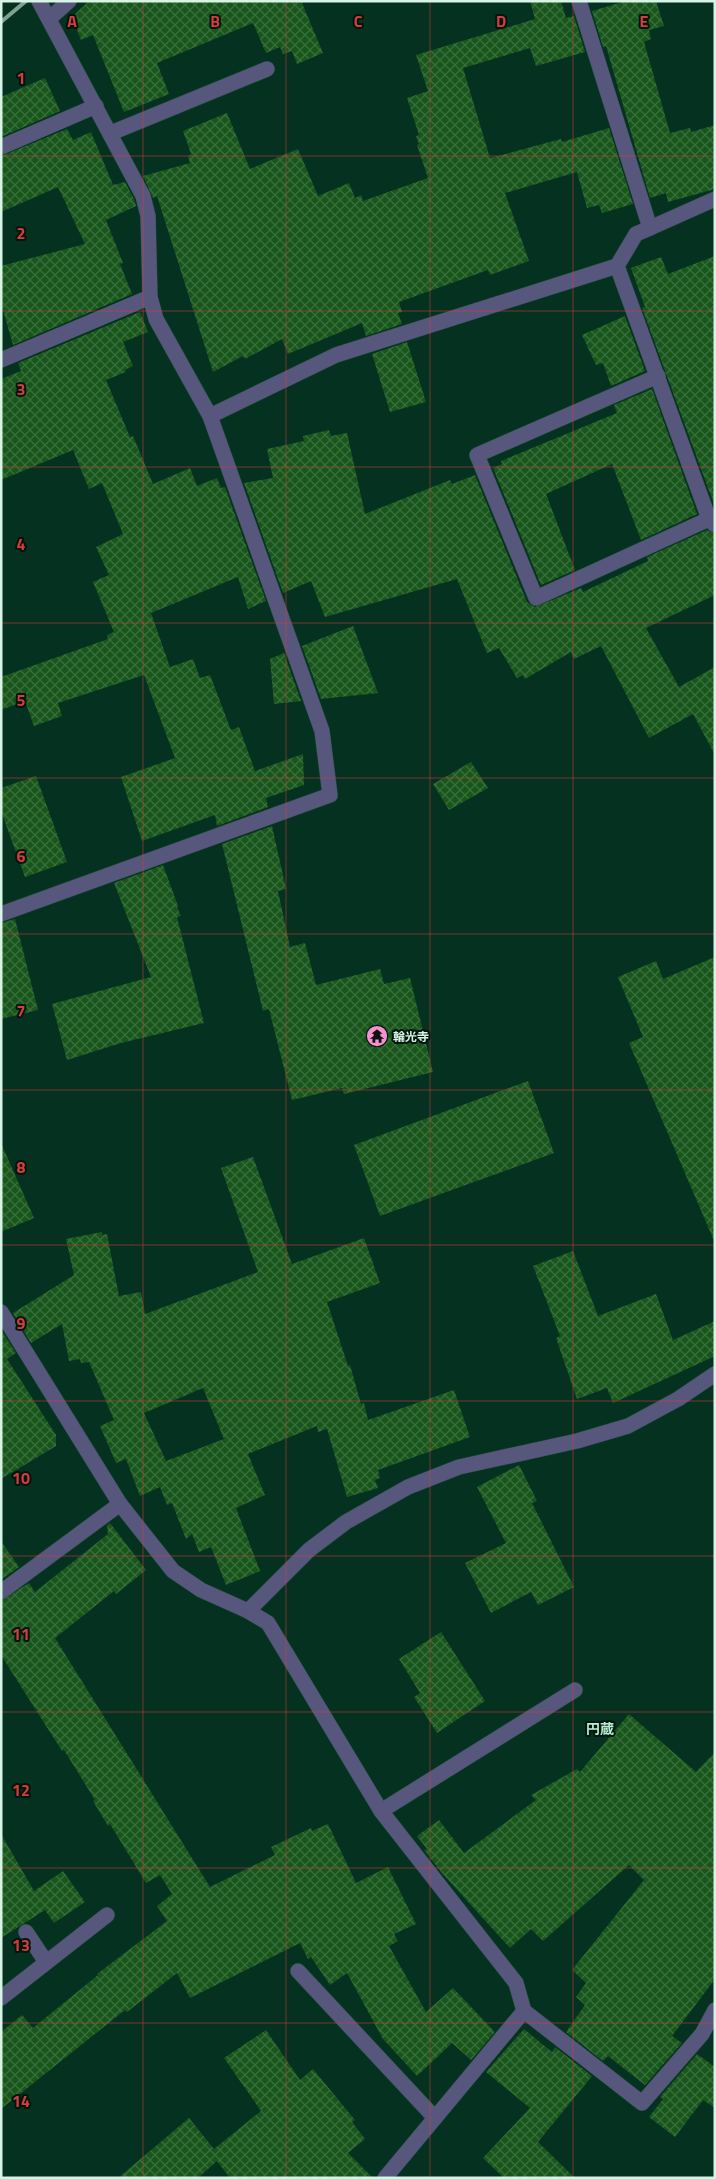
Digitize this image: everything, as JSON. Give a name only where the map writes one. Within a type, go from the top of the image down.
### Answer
[{"type":"street","points":[[1,914],[330,795],[322,730],[210,416],[156,319],[150,297],[148,216],[143,196],[50,18],[39,1]]},
{"type":"street","points":[[50,18],[69,1]]},
{"type":"street","points":[[579,1],[650,228]]},
{"type":"street","points":[[111,133],[267,69]]},
{"type":"street","points":[[1,147],[96,106]]},
{"type":"street","points":[[210,416],[336,356],[617,266],[636,234],[715,199]]},
{"type":"street","points":[[617,266],[713,521],[536,598],[477,454],[658,376]]},
{"type":"street","points":[[1,360],[150,297]]},
{"type":"street","points":[[1,1312],[120,1504],[173,1571],[201,1590],[248,1611],[268,1623],[382,1811],[516,1983],[524,2011],[642,2103],[702,2034],[715,2010]]},
{"type":"street","points":[[248,1611],[309,1550],[346,1522],[408,1487],[458,1467],[578,1441],[628,1426],[678,1399],[715,1374]]},
{"type":"street","points":[[1,1592],[120,1504]]},
{"type":"street","points":[[382,1811],[575,1690]]},
{"type":"street","points":[[1,1998],[107,1915]]},
{"type":"street","points":[[26,1932],[46,1962]]},
{"type":"street","points":[[298,1971],[435,2118]]},
{"type":"street","points":[[385,2178],[524,2011]]},
{"type":"building","points":[[89,1],[305,1],[302,3],[323,53],[297,64],[292,51],[283,54],[280,47],[266,53],[253,23],[157,63],[169,94],[124,112],[93,35],[81,40],[72,17]]},
{"type":"building","points":[[530,1],[561,1],[566,18],[574,16],[585,52],[536,66],[530,48],[463,68],[490,158],[561,139],[562,142],[609,128],[633,204],[602,213],[599,205],[587,208],[577,172],[505,193],[529,261],[490,275],[488,270],[399,302],[402,312],[398,313],[402,324],[366,336],[362,323],[288,354],[282,339],[245,359],[243,356],[213,372],[157,196],[153,198],[143,176],[190,163],[188,156],[191,154],[183,131],[227,113],[250,169],[298,149],[318,196],[349,183],[355,198],[361,195],[363,201],[428,178],[417,145],[419,144],[416,136],[419,135],[407,98],[428,91],[416,55],[535,19]]},
{"type":"building","points":[[626,1],[656,1],[664,26],[649,30],[651,39],[644,42],[670,133],[690,128],[691,132],[715,125],[715,189],[668,202],[666,193],[650,198],[606,46],[603,47],[592,11]]},
{"type":"building","points":[[45,78],[60,111],[1,137],[1,97]]},
{"type":"building","points":[[67,129],[73,140],[91,132],[113,185],[125,182],[134,199],[136,206],[106,220],[123,263],[120,264],[132,294],[13,345],[1,303],[1,266],[85,244],[58,187],[1,212],[1,156]]},
{"type":"building","points":[[715,256],[715,507],[642,308],[645,307],[631,268],[661,257],[668,274]]},
{"type":"building","points":[[140,312],[148,332],[123,342],[133,366],[125,370],[126,372],[106,380],[130,437],[133,436],[153,484],[190,468],[197,486],[217,478],[221,488],[225,487],[266,601],[248,609],[238,577],[151,613],[170,667],[193,659],[200,678],[210,675],[231,730],[239,727],[255,771],[303,754],[304,785],[266,798],[268,807],[217,826],[215,815],[142,841],[121,777],[175,758],[144,675],[58,703],[62,716],[34,726],[25,701],[1,710],[1,677],[108,639],[107,635],[114,632],[93,582],[109,575],[96,547],[123,534],[102,483],[89,489],[73,450],[1,480],[1,379],[21,371],[18,363]]},
{"type":"building","points":[[625,316],[645,371],[611,386],[603,363],[596,365],[582,335]]},
{"type":"building","points":[[407,342],[426,402],[390,412],[372,354]]},
{"type":"building","points":[[652,389],[697,514],[641,540],[612,464],[546,494],[575,570],[541,585],[493,468],[502,464],[501,461],[617,413],[614,405]]},
{"type":"building","points":[[329,430],[331,436],[347,433],[365,514],[450,480],[452,484],[475,475],[527,602],[535,607],[581,588],[583,592],[648,561],[647,557],[707,530],[715,534],[715,595],[646,628],[679,687],[715,667],[715,755],[693,714],[649,738],[601,646],[574,659],[571,652],[525,679],[523,675],[517,678],[499,648],[487,653],[457,579],[325,617],[311,581],[283,593],[244,483],[273,478],[267,449],[304,441],[303,436]]},
{"type":"building","points":[[353,626],[378,693],[321,699],[302,646]]},
{"type":"building","points":[[284,653],[301,701],[274,704],[270,659]]},
{"type":"building","points":[[471,762],[488,788],[449,810],[433,784]]},
{"type":"building","points":[[36,776],[67,862],[25,877],[1,811],[1,788]]},
{"type":"building","points":[[272,826],[286,889],[278,891],[290,947],[305,943],[316,985],[380,969],[384,984],[410,978],[433,1072],[344,1094],[342,1088],[292,1100],[269,1009],[263,1011],[222,844]]},
{"type":"building","points":[[163,865],[181,916],[177,917],[204,1023],[121,1043],[67,1060],[52,1004],[151,977],[114,883]]},
{"type":"building","points":[[15,919],[38,1010],[1,1019],[1,923]]},
{"type":"building","points":[[715,957],[715,1243],[629,1043],[643,1037],[618,977],[656,961],[663,979]]},
{"type":"building","points":[[528,1081],[554,1153],[380,1216],[354,1145]]},
{"type":"building","points":[[1,1143],[34,1218],[1,1232]]},
{"type":"building","points":[[253,1157],[292,1264],[364,1238],[380,1283],[327,1302],[348,1366],[350,1365],[361,1404],[364,1403],[368,1420],[454,1390],[470,1437],[378,1470],[380,1478],[375,1480],[378,1488],[347,1497],[327,1429],[318,1432],[317,1426],[248,1454],[265,1495],[236,1508],[260,1571],[226,1585],[211,1547],[199,1552],[192,1534],[186,1539],[172,1503],[167,1505],[160,1487],[140,1496],[126,1459],[116,1463],[100,1426],[114,1420],[89,1362],[81,1363],[80,1359],[69,1361],[62,1324],[31,1343],[13,1313],[74,1275],[66,1239],[102,1232],[102,1235],[107,1234],[119,1296],[141,1292],[145,1314],[258,1272],[221,1168]],"holes":[[[203,1388],[224,1439],[166,1461],[144,1413]]]},
{"type":"building","points":[[573,1251],[598,1316],[656,1294],[673,1340],[715,1321],[715,1356],[613,1403],[607,1388],[577,1399],[556,1338],[560,1336],[533,1266]]},
{"type":"building","points":[[1,1330],[16,1353],[7,1359],[56,1435],[56,1446],[1,1479]]},
{"type":"building","points":[[519,1465],[537,1501],[532,1503],[574,1587],[538,1605],[531,1592],[491,1613],[465,1563],[506,1543],[477,1487]]},
{"type":"building","points":[[110,1523],[146,1570],[116,1594],[114,1591],[55,1638],[210,1887],[275,1855],[271,1847],[311,1828],[312,1831],[328,1824],[356,1883],[388,1867],[416,1924],[394,1934],[398,1941],[389,1946],[426,2012],[453,1988],[495,2032],[471,2060],[452,2043],[417,2076],[383,2039],[347,1973],[330,1985],[311,1957],[308,1959],[300,1943],[190,1998],[177,1973],[127,2012],[125,2010],[1,2109],[1,2032],[22,2015],[33,2028],[97,1974],[167,1921],[157,1906],[172,1894],[160,1875],[146,1883],[110,1824],[108,1826],[93,1801],[95,1800],[64,1750],[62,1751],[1,1655],[1,1601],[29,1583],[35,1592],[108,1534],[107,1525]]},
{"type":"building","points":[[1,1541],[19,1567],[1,1580]]},
{"type":"building","points":[[441,1632],[485,1701],[437,1733],[414,1697],[420,1693],[399,1659]]},
{"type":"building","points":[[629,1714],[696,1772],[715,1752],[715,1979],[672,2036],[682,2043],[645,2085],[608,2056],[603,2061],[566,2032],[585,2005],[576,1997],[586,1983],[572,1970],[644,1880],[629,1865],[543,1941],[531,1929],[510,1948],[442,1873],[424,1850],[427,1849],[417,1836],[439,1820],[464,1853],[536,1800],[531,1795],[577,1769],[580,1772]]},
{"type":"building","points":[[1,1834],[34,1891],[63,1871],[85,1902],[54,1923],[45,1910],[1,1938]]},
{"type":"building","points":[[524,2029],[552,2052],[555,2047],[592,2076],[538,2142],[575,2178],[504,2178],[483,2158],[530,2108],[486,2072]]},
{"type":"building","points":[[266,2030],[300,2080],[313,2069],[355,2120],[352,2122],[365,2139],[348,2153],[373,2178],[230,2178],[217,2161],[198,2178],[118,2178],[189,2118],[214,2149],[261,2111],[224,2058]]},
{"type":"building","points":[[697,2054],[715,2067],[715,2108],[703,2100],[675,2137],[649,2117],[663,2099],[660,2097]]},
{"type":"railway","points":[[1,22],[26,1]]},
{"type":"place","name":"輪光寺","points":[[377,1036]]},
{"type":"district","name":"円蔵","points":[[600,1728]]}]
